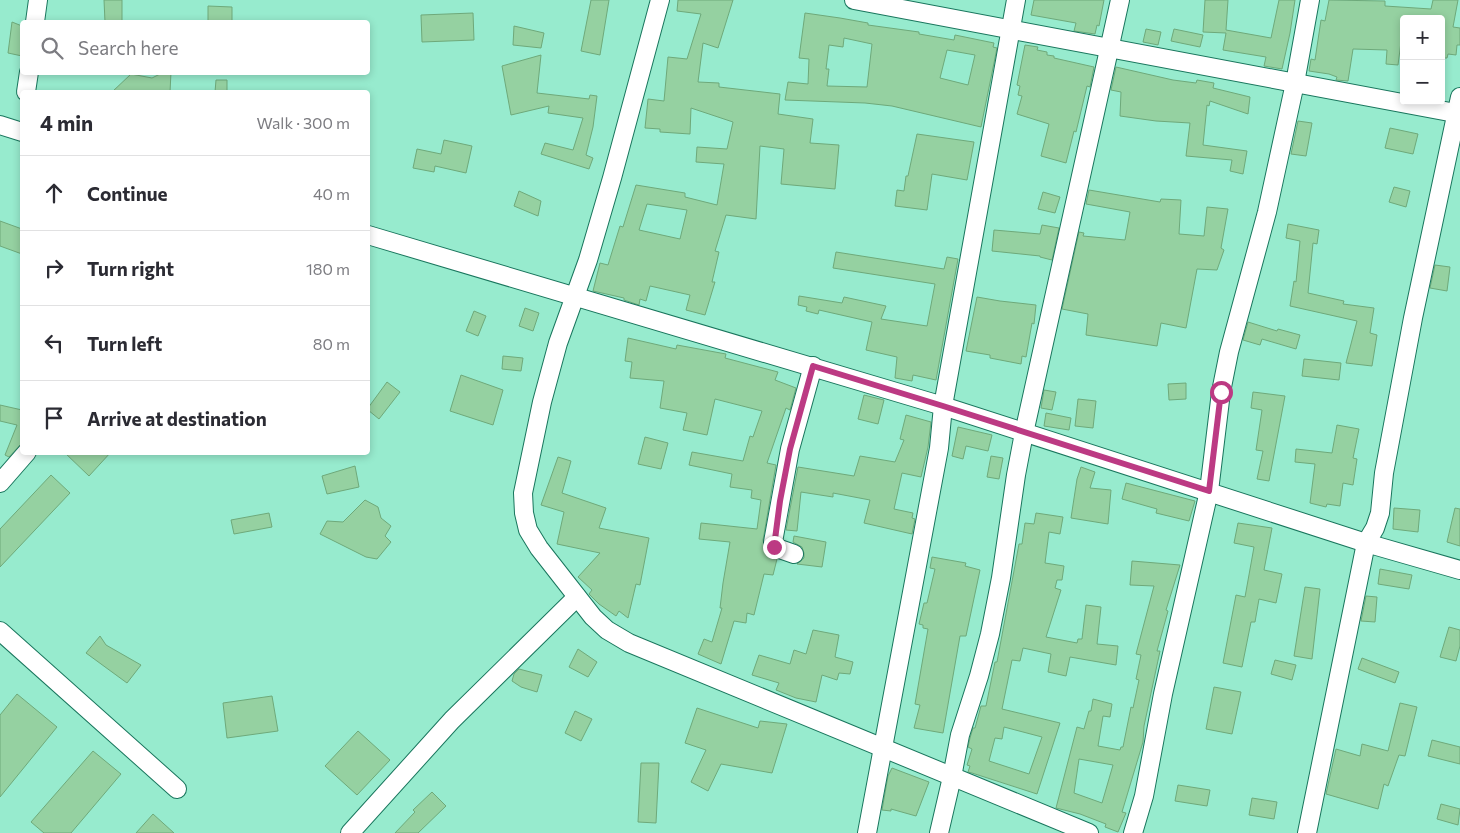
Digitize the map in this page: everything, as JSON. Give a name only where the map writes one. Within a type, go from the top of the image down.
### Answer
[{"type":"street","points":[[35,20],[38,0]]},
{"type":"street","points":[[660,0],[610,188],[588,260],[562,332],[542,402],[523,493],[524,512],[528,530],[539,548],[593,617],[607,630],[629,643],[1088,833]]},
{"type":"street","points":[[854,0],[1295,83],[1459,108],[1414,318],[1384,473],[1380,513],[1375,528],[1366,544],[1307,833]]},
{"type":"street","points":[[867,833],[939,448],[943,406],[1016,0]]},
{"type":"street","points":[[940,833],[960,735],[990,634],[1001,578],[1014,483],[1024,433],[1120,0]]},
{"type":"street","points":[[1133,833],[1144,796],[1163,694],[1209,491],[1221,392],[1229,352],[1267,212],[1295,83],[1310,0]]},
{"type":"street","points":[[26,90],[29,75]]},
{"type":"street","points":[[0,125],[20,131]]},
{"type":"street","points":[[370,236],[813,366],[1209,491],[1366,544],[1460,570]]},
{"type":"street","points":[[794,554],[777,549],[774,547],[773,542],[790,449],[813,366]]},
{"type":"street","points":[[0,483],[24,455]]},
{"type":"street","points":[[350,833],[452,720],[577,597]]},
{"type":"street","points":[[0,631],[177,789]]},
{"type":"building","points":[[104,0],[122,0],[122,20],[105,20]]},
{"type":"building","points":[[591,0],[609,0],[600,55],[581,51]]},
{"type":"building","points":[[678,0],[733,0],[718,48],[703,43],[698,82],[719,83],[719,87],[780,94],[778,114],[813,119],[810,143],[839,145],[835,189],[781,184],[784,149],[760,146],[756,219],[726,215],[715,251],[719,252],[712,282],[715,282],[705,315],[686,310],[690,295],[650,286],[646,301],[640,299],[639,305],[624,300],[624,298],[593,291],[600,263],[608,265],[620,226],[623,227],[636,185],[685,193],[685,197],[717,205],[724,164],[696,162],[697,147],[727,149],[733,122],[691,108],[690,134],[660,132],[660,129],[645,128],[648,99],[664,101],[668,57],[687,59],[701,14],[677,11]],"holes":[[[647,204],[687,210],[680,239],[639,230]]]},
{"type":"building","points":[[1034,0],[1104,0],[1099,26],[1097,25],[1095,34],[1074,31],[1076,23],[1031,15]]},
{"type":"building","points":[[1205,0],[1228,0],[1226,30],[1271,38],[1279,0],[1295,0],[1282,69],[1264,66],[1266,57],[1223,50],[1226,33],[1203,32]]},
{"type":"building","points":[[1329,0],[1385,1],[1385,6],[1431,9],[1433,0],[1458,0],[1453,27],[1460,28],[1460,45],[1457,45],[1456,55],[1448,54],[1447,58],[1445,58],[1445,15],[1400,15],[1398,65],[1386,64],[1387,50],[1353,49],[1348,81],[1336,80],[1337,77],[1329,74],[1309,71],[1311,59],[1315,60],[1321,20],[1325,21]]},
{"type":"building","points":[[208,6],[232,7],[232,20],[208,20]]},
{"type":"building","points":[[473,13],[474,40],[422,42],[421,15]]},
{"type":"building","points":[[805,13],[919,32],[919,34],[954,40],[955,35],[994,43],[993,47],[997,48],[981,127],[892,106],[785,100],[788,82],[808,84],[809,59],[799,58]],"holes":[[[844,38],[872,44],[867,87],[827,86],[829,69],[826,69],[829,45],[843,47]],[[947,50],[975,55],[968,85],[940,78]]]},
{"type":"building","points":[[12,22],[20,25],[20,56],[8,53]]},
{"type":"building","points":[[514,26],[544,33],[541,48],[513,45]]},
{"type":"building","points":[[1146,29],[1161,32],[1158,45],[1143,42]]},
{"type":"building","points":[[1174,29],[1203,35],[1200,47],[1171,41]]},
{"type":"building","points":[[1025,45],[1038,47],[1037,50],[1047,52],[1047,55],[1054,56],[1054,58],[1094,67],[1090,87],[1087,86],[1066,163],[1041,156],[1049,124],[1017,114],[1022,96],[1018,95],[1020,86],[1017,85]]},
{"type":"building","points":[[541,55],[537,93],[589,99],[590,95],[597,96],[593,127],[586,155],[593,158],[589,169],[541,154],[545,143],[573,150],[583,118],[548,113],[549,106],[511,115],[502,66]]},
{"type":"building","points":[[1116,67],[1173,80],[1196,83],[1197,80],[1214,83],[1213,88],[1250,97],[1248,114],[1210,101],[1209,106],[1207,105],[1203,145],[1247,151],[1243,174],[1230,171],[1232,160],[1186,156],[1190,123],[1120,116],[1121,92],[1111,90]]},
{"type":"building","points":[[130,75],[152,78],[158,75],[171,75],[170,90],[114,90]]},
{"type":"building","points":[[216,80],[227,80],[227,90],[215,90]]},
{"type":"building","points":[[1298,121],[1312,123],[1306,156],[1291,154]]},
{"type":"building","points":[[1390,128],[1418,134],[1413,154],[1385,148]]},
{"type":"building","points":[[917,134],[974,142],[967,180],[932,174],[927,210],[895,206],[897,190],[904,191]]},
{"type":"building","points":[[444,140],[472,146],[466,173],[435,166],[434,172],[413,168],[417,149],[441,154]]},
{"type":"building","points":[[1394,187],[1410,191],[1406,207],[1389,202]]},
{"type":"building","points":[[1089,190],[1160,202],[1161,199],[1181,200],[1179,234],[1204,236],[1207,207],[1228,209],[1221,248],[1224,250],[1217,270],[1197,269],[1186,328],[1161,323],[1157,346],[1086,335],[1088,314],[1062,309],[1079,232],[1084,233],[1083,236],[1125,240],[1130,212],[1086,204]]},
{"type":"building","points":[[519,191],[541,201],[538,216],[514,206]]},
{"type":"building","points":[[1043,192],[1060,197],[1055,213],[1038,209]]},
{"type":"building","points":[[0,221],[20,228],[20,253],[0,246]]},
{"type":"building","points":[[1288,224],[1319,230],[1317,244],[1313,243],[1308,293],[1344,301],[1343,304],[1374,308],[1370,333],[1377,335],[1372,366],[1346,363],[1357,321],[1290,306],[1294,281],[1296,282],[1300,241],[1286,238]]},
{"type":"building","points":[[1042,225],[1059,228],[1052,260],[1040,256],[992,251],[994,230],[1040,234]]},
{"type":"building","points":[[836,252],[944,269],[947,257],[958,259],[936,380],[913,375],[912,381],[895,378],[897,357],[866,350],[872,322],[819,310],[818,314],[806,311],[807,307],[798,305],[799,296],[842,303],[844,297],[886,306],[881,319],[927,326],[935,284],[833,268]]},
{"type":"building","points":[[1435,265],[1450,267],[1447,291],[1430,288]]},
{"type":"building","points":[[977,297],[1036,305],[1034,324],[1032,323],[1026,357],[1022,356],[1021,364],[990,358],[990,355],[966,351]]},
{"type":"building","points":[[525,308],[539,313],[533,331],[519,326]]},
{"type":"building","points":[[474,311],[486,316],[478,336],[466,331]]},
{"type":"building","points":[[1248,322],[1277,331],[1278,329],[1300,335],[1296,349],[1262,339],[1260,345],[1243,340]]},
{"type":"building","points":[[628,338],[676,349],[677,345],[726,354],[725,358],[778,372],[775,380],[796,388],[790,410],[786,408],[767,463],[776,465],[763,540],[766,554],[777,559],[773,575],[764,574],[754,615],[747,613],[746,623],[734,621],[721,664],[698,654],[704,639],[712,642],[722,608],[720,608],[723,583],[730,542],[699,539],[701,523],[757,529],[761,500],[751,498],[752,490],[730,487],[732,474],[689,465],[692,452],[743,461],[750,436],[753,437],[762,411],[715,399],[707,435],[683,430],[687,413],[660,408],[664,381],[630,378],[632,362],[625,361]]},
{"type":"building","points":[[503,356],[523,358],[521,371],[502,369]]},
{"type":"building","points":[[1304,359],[1341,363],[1339,380],[1302,376]]},
{"type":"building","points":[[461,375],[503,390],[493,425],[450,411]]},
{"type":"building","points":[[387,382],[400,392],[379,419],[370,412],[370,405]]},
{"type":"building","points":[[1186,383],[1186,399],[1169,400],[1168,384]]},
{"type":"building","points":[[1044,390],[1056,392],[1052,410],[1041,408]]},
{"type":"building","points":[[1253,392],[1285,396],[1269,481],[1257,479],[1263,451],[1256,450],[1262,410],[1251,408]]},
{"type":"building","points":[[864,395],[884,400],[878,424],[858,419]]},
{"type":"building","points":[[1078,399],[1096,401],[1093,428],[1075,426]]},
{"type":"building","points":[[0,405],[20,410],[20,445],[9,457],[5,455],[17,425],[0,421]]},
{"type":"building","points":[[1046,413],[1071,418],[1069,430],[1044,426]]},
{"type":"building","points":[[906,415],[931,422],[928,447],[921,477],[902,473],[894,509],[913,513],[912,518],[915,519],[912,534],[864,523],[870,500],[833,493],[833,497],[801,492],[797,531],[786,530],[798,467],[854,476],[860,456],[895,462],[904,440],[900,439]]},
{"type":"building","points":[[1337,425],[1359,429],[1353,458],[1357,459],[1353,485],[1343,483],[1340,506],[1327,504],[1326,507],[1310,503],[1315,464],[1295,462],[1296,449],[1332,453]]},
{"type":"building","points":[[958,427],[992,435],[988,451],[966,446],[963,459],[952,456]]},
{"type":"building","points":[[645,437],[668,443],[661,469],[638,464]]},
{"type":"building","points":[[67,455],[108,455],[89,476]]},
{"type":"building","points":[[991,456],[1003,458],[999,479],[987,477]]},
{"type":"building","points":[[558,457],[571,461],[562,493],[606,508],[599,528],[649,538],[640,585],[636,584],[628,618],[619,611],[616,616],[599,604],[589,594],[592,590],[578,577],[600,553],[557,544],[564,512],[541,505]]},
{"type":"building","points":[[355,466],[359,487],[327,494],[322,476]]},
{"type":"building","points":[[1081,467],[1095,472],[1090,488],[1111,490],[1108,524],[1071,518],[1077,479]]},
{"type":"building","points":[[51,475],[70,493],[0,567],[0,529]]},
{"type":"building","points":[[1126,483],[1195,501],[1189,521],[1156,513],[1157,509],[1122,499]]},
{"type":"building","points":[[365,500],[378,507],[381,518],[391,526],[385,536],[391,542],[377,559],[366,557],[320,534],[327,521],[343,522]]},
{"type":"building","points":[[1394,508],[1420,510],[1418,532],[1393,529]]},
{"type":"building","points":[[1455,508],[1460,509],[1460,546],[1447,542]]},
{"type":"building","points":[[269,513],[272,527],[234,534],[231,520]]},
{"type":"building","points":[[1036,513],[1063,517],[1060,534],[1049,532],[1045,563],[1064,566],[1062,580],[1057,580],[1055,588],[1061,590],[1046,637],[1077,643],[1078,639],[1082,639],[1086,605],[1101,607],[1097,644],[1118,646],[1116,665],[1070,657],[1066,676],[1048,672],[1051,654],[1023,648],[1020,661],[1012,660],[1002,709],[1060,723],[1037,794],[968,772],[970,766],[967,765],[972,749],[968,747],[970,738],[981,706],[986,706],[995,662],[997,662],[1019,544],[1022,544],[1025,523],[1034,524]],"holes":[[[1004,727],[1042,737],[1029,774],[989,761],[995,738],[1002,739]]]},
{"type":"building","points":[[1238,523],[1272,528],[1264,570],[1282,574],[1276,603],[1259,599],[1255,622],[1251,622],[1242,667],[1223,663],[1236,595],[1245,597],[1254,547],[1234,543]]},
{"type":"building","points":[[794,536],[826,542],[822,567],[797,564],[804,558],[804,553],[802,547],[793,542]]},
{"type":"building","points":[[932,557],[966,563],[965,566],[980,570],[966,636],[960,636],[943,733],[914,728],[920,705],[915,704],[928,629],[923,628],[923,625],[919,624],[924,603],[927,603],[935,569],[930,568]]},
{"type":"building","points":[[1132,561],[1180,565],[1166,610],[1168,611],[1157,651],[1160,651],[1144,726],[1143,742],[1122,812],[1126,813],[1118,832],[1105,827],[1106,824],[1080,814],[1056,808],[1077,727],[1084,729],[1089,711],[1091,711],[1093,699],[1112,704],[1110,717],[1103,716],[1098,746],[1120,750],[1123,747],[1131,707],[1133,708],[1139,680],[1136,679],[1141,655],[1136,654],[1154,586],[1130,585]],"holes":[[[1079,759],[1113,765],[1102,803],[1074,793]]]},
{"type":"building","points":[[1380,569],[1412,575],[1409,589],[1378,584]]},
{"type":"building","points":[[1305,587],[1320,589],[1312,659],[1294,656]]},
{"type":"building","points":[[1366,596],[1377,597],[1375,622],[1361,621]]},
{"type":"building","points":[[1449,627],[1460,630],[1460,646],[1456,661],[1440,657]]},
{"type":"building","points":[[813,630],[839,635],[835,657],[853,662],[850,674],[839,673],[837,680],[822,675],[816,702],[796,698],[776,690],[779,683],[752,675],[759,655],[790,664],[794,650],[806,654]]},
{"type":"building","points":[[100,636],[106,645],[141,665],[127,683],[86,653]]},
{"type":"building","points":[[578,649],[597,662],[588,677],[569,667]]},
{"type":"building","points":[[1362,658],[1399,672],[1395,683],[1358,669]]},
{"type":"building","points":[[1275,660],[1296,665],[1292,680],[1271,674]]},
{"type":"building","points":[[519,669],[542,675],[537,692],[521,687],[512,681],[514,674]]},
{"type":"building","points":[[1214,687],[1241,692],[1232,734],[1206,729]]},
{"type":"building","points":[[17,694],[57,727],[0,797],[0,715]]},
{"type":"building","points":[[272,696],[278,731],[227,738],[223,703]]},
{"type":"building","points":[[1400,703],[1417,707],[1405,756],[1399,755],[1388,786],[1384,784],[1378,809],[1326,794],[1336,749],[1360,756],[1362,744],[1388,751]]},
{"type":"building","points":[[697,708],[758,728],[760,721],[787,724],[772,773],[721,764],[708,791],[691,782],[706,750],[685,743]]},
{"type":"building","points":[[575,711],[592,719],[581,741],[565,733]]},
{"type":"building","points":[[358,731],[390,760],[357,795],[325,766]]},
{"type":"building","points":[[1432,740],[1460,747],[1460,764],[1428,756]]},
{"type":"building","points":[[93,751],[121,774],[71,833],[44,833],[31,822]]},
{"type":"building","points":[[641,763],[659,763],[656,823],[638,822]]},
{"type":"building","points":[[892,768],[929,782],[916,816],[891,809],[891,811],[882,810],[888,776]]},
{"type":"building","points":[[1178,785],[1210,790],[1207,806],[1175,801]]},
{"type":"building","points":[[432,792],[446,806],[418,833],[395,833],[415,812],[413,810]]},
{"type":"building","points":[[1252,798],[1277,802],[1274,819],[1249,815]]},
{"type":"building","points":[[1441,804],[1460,809],[1458,825],[1437,819]]},
{"type":"building","points":[[153,814],[174,833],[136,833]]},
{"type":"route","points":[[774,547],[773,542],[790,449],[813,366],[1209,491],[1221,392]]}]
